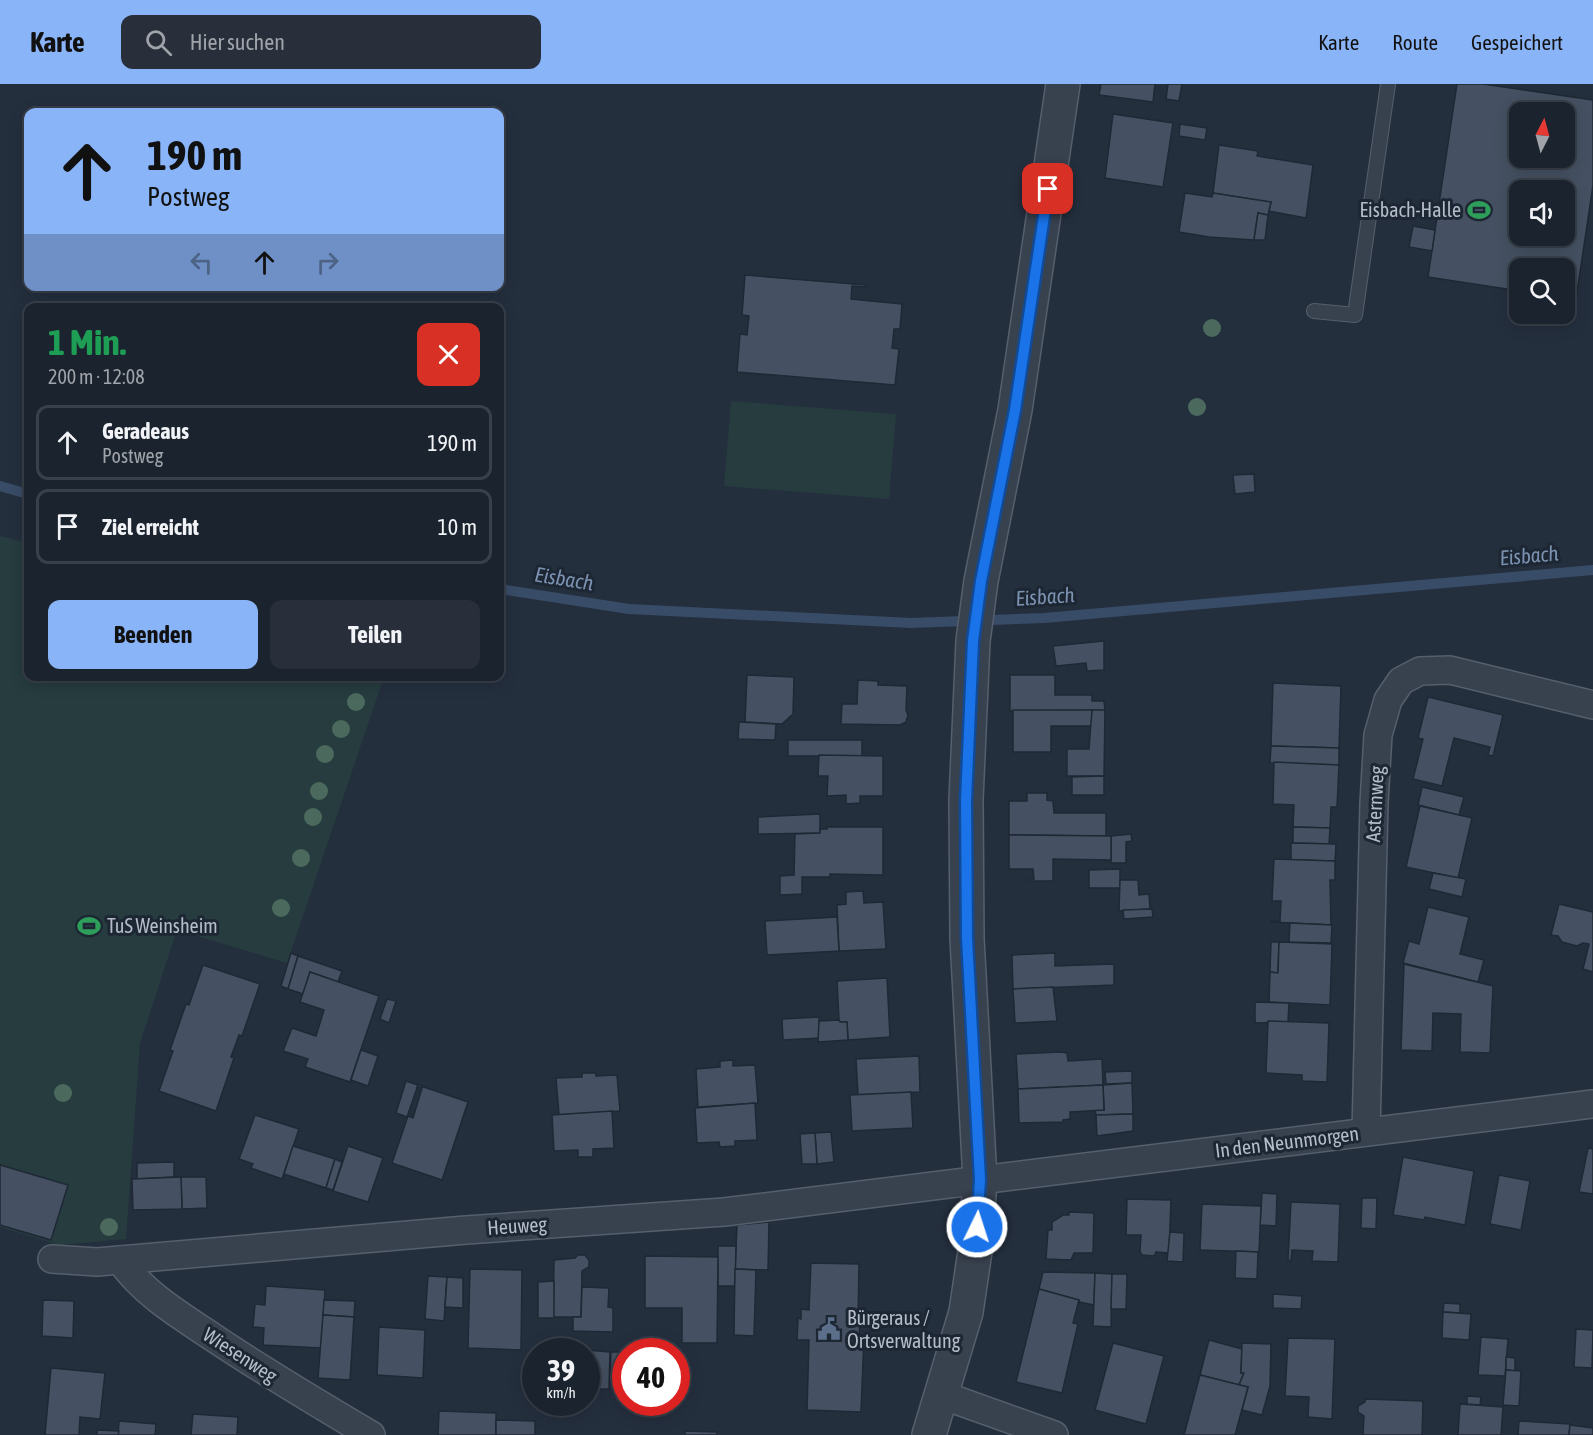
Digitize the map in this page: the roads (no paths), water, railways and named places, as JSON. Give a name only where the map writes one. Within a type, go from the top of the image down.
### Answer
[{"type":"street","points":[[929,1435],[966,1312],[975,1251],[980,1180],[967,938],[966,800],[973,641],[981,581],[1015,410],[1063,84]]},
{"type":"street","name":"Asternweg","points":[[1366,1132],[1374,803],[1378,735],[1388,700],[1401,681],[1420,670],[1450,670],[1593,705]]},
{"type":"street","name":"In den Neunmorgen","points":[[980,1180],[1593,1104]]},
{"type":"street","name":"Heuweg","points":[[52,1259],[97,1262],[466,1230],[724,1212],[980,1180]]},
{"type":"street","name":"Wiesenweg","points":[[120,1260],[144,1289],[188,1321],[266,1373],[371,1435]]},
{"type":"street","points":[[942,1395],[1054,1435]]},
{"type":"lane","points":[[1314,311],[1355,315],[1388,84]]},
{"type":"waterway","name":"Eisbach","points":[[0,486],[24,493]]},
{"type":"waterway","name":"Eisbach","points":[[504,590],[629,609],[911,623],[1044,618],[1593,570]]},
{"type":"place","name":"Eisbach-Halle","points":[[1479,210]]},
{"type":"place","name":"TuS Weinsheim","points":[[89,926]]},
{"type":"place","name":"Bürgeraus / Ortsverwaltung","points":[[829,1329]]}]
